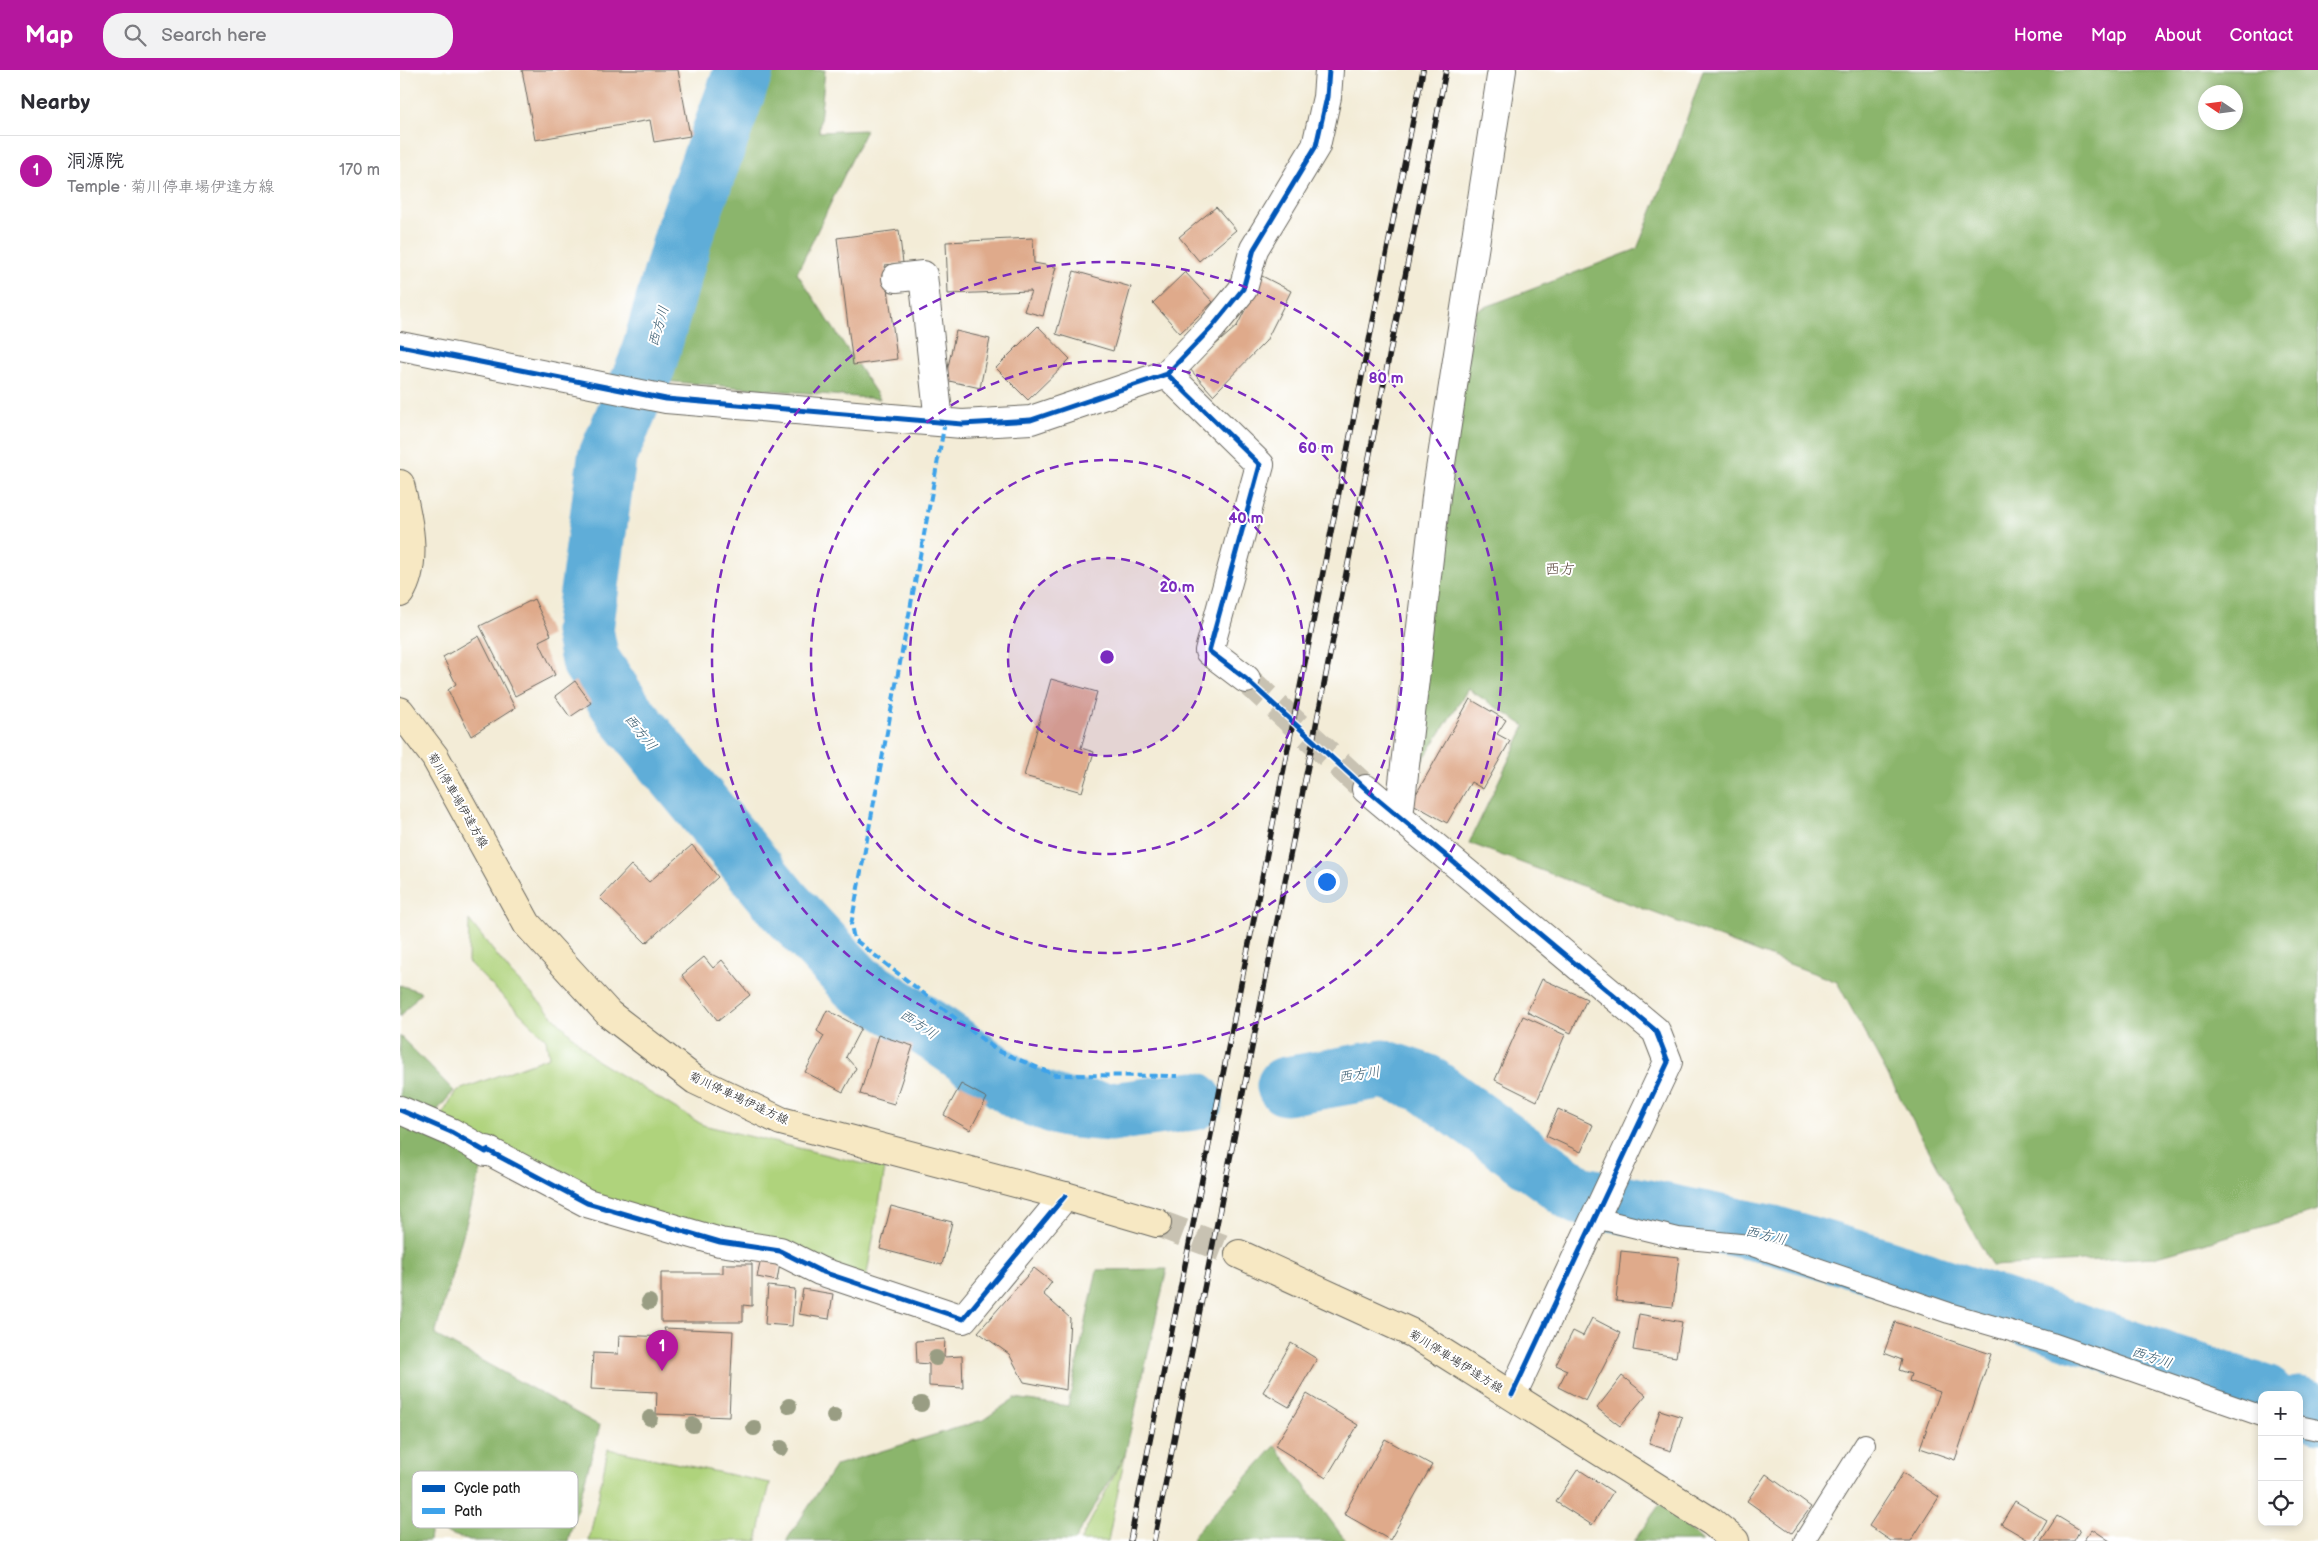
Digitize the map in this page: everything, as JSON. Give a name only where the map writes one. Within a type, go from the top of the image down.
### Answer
[{"type":"main road","points":[[400,484],[411,529],[408,581],[400,593]]},
{"type":"main road","name":"菊川停車場伊達方線","points":[[400,711],[435,757],[527,924],[609,1014],[694,1080],[781,1121],[1066,1196],[1157,1223]]},
{"type":"main road","name":"菊川停車場伊達方線","points":[[1239,1254],[1412,1333],[1712,1522],[1735,1541]]},
{"type":"street","points":[[400,346],[666,399],[962,424],[1031,420],[1167,374],[1212,327],[1243,289],[1254,249],[1316,146],[1328,97],[1329,70]]},
{"type":"street","points":[[1400,817],[1437,489],[1502,70]]},
{"type":"street","points":[[896,278],[922,275],[938,422]]},
{"type":"street","points":[[1167,374],[1260,466],[1209,651],[1246,679]]},
{"type":"street","points":[[1366,789],[1656,1030],[1668,1062],[1512,1395]]},
{"type":"street","points":[[400,1110],[451,1132],[486,1152],[487,1150],[587,1203],[720,1242],[780,1250],[820,1271],[964,1319],[1066,1196]]},
{"type":"lane","points":[[1596,1216],[1678,1238],[1750,1245],[1949,1313],[2052,1343],[2258,1415]]},
{"type":"lane","points":[[2303,1427],[2318,1430]]},
{"type":"lane","points":[[1804,1541],[1865,1444]]},
{"type":"green space","points":[[754,70],[825,70],[819,132],[866,130],[797,273],[880,399],[663,381],[687,256]]},
{"type":"green space","points":[[1703,70],[2318,70],[2318,1211],[2154,1257],[1992,1266],[1837,982],[1469,843],[1525,726],[1468,689],[1402,793],[1475,311],[1637,249],[1676,151]]},
{"type":"green space","points":[[469,920],[510,972],[596,1060],[703,1125],[885,1169],[865,1286],[582,1200],[438,1122],[456,1091],[549,1057],[546,1039],[468,962]]},
{"type":"green space","points":[[400,985],[421,992],[400,1017]]},
{"type":"green space","points":[[400,1036],[454,1091],[428,1121],[486,1152],[435,1335],[600,1426],[578,1505],[578,1471],[412,1471],[412,1528],[431,1528],[429,1541],[400,1541]]},
{"type":"green space","points":[[1167,1269],[1125,1455],[1074,1541],[786,1541],[836,1465],[983,1420],[1015,1398],[1068,1406],[1097,1270]]},
{"type":"green space","points":[[1275,1446],[1346,1541],[1192,1541],[1194,1535]]},
{"type":"green space","points":[[608,1449],[770,1483],[757,1541],[589,1541]]},
{"type":"green space","points":[[1125,1455],[1108,1541],[1080,1541]]},
{"type":"green space","points":[[1660,1504],[1702,1541],[1634,1541]]},
{"type":"green space","points":[[434,1528],[572,1528],[568,1541],[470,1541]]},
{"type":"building","points":[[522,70],[678,70],[690,136],[654,142],[650,120],[535,140]]},
{"type":"building","points":[[1216,207],[1236,230],[1199,261],[1179,237]]},
{"type":"building","points":[[899,230],[903,263],[885,265],[897,359],[853,365],[837,238]]},
{"type":"building","points":[[1033,238],[1034,263],[1056,267],[1043,316],[1024,311],[1031,291],[948,294],[946,242]]},
{"type":"building","points":[[1074,271],[1131,287],[1113,351],[1056,334]]},
{"type":"building","points":[[1185,272],[1213,302],[1180,333],[1153,303]]},
{"type":"building","points":[[1262,276],[1291,291],[1266,341],[1213,395],[1189,368],[1237,326]]},
{"type":"building","points":[[1038,326],[1070,359],[1028,400],[996,368]]},
{"type":"building","points":[[956,331],[990,339],[980,388],[945,380]]},
{"type":"building","points":[[534,599],[551,635],[539,641],[555,675],[515,696],[480,626]]},
{"type":"building","points":[[479,636],[515,708],[471,736],[448,690],[456,684],[443,657]]},
{"type":"building","points":[[1051,679],[1097,692],[1081,748],[1094,752],[1082,792],[1024,776]]},
{"type":"building","points":[[575,681],[591,703],[570,717],[555,696]]},
{"type":"building","points":[[1470,699],[1506,720],[1497,734],[1510,741],[1483,789],[1471,782],[1447,823],[1411,803]]},
{"type":"building","points":[[692,845],[718,877],[646,943],[600,898],[631,865],[649,882]]},
{"type":"building","points":[[704,957],[713,968],[722,960],[750,995],[718,1021],[682,975]]},
{"type":"building","points":[[1542,979],[1587,999],[1571,1033],[1527,1012]]},
{"type":"building","points":[[827,1010],[861,1028],[846,1057],[856,1068],[843,1092],[805,1072],[824,1036],[817,1031]]},
{"type":"building","points":[[1523,1016],[1565,1035],[1537,1101],[1495,1080]]},
{"type":"building","points":[[878,1035],[913,1046],[894,1104],[860,1094]]},
{"type":"building","points":[[961,1084],[987,1098],[970,1130],[944,1115]]},
{"type":"building","points":[[1558,1109],[1593,1125],[1581,1152],[1546,1136]]},
{"type":"building","points":[[891,1206],[952,1222],[942,1265],[880,1249]]},
{"type":"building","points":[[1621,1251],[1679,1257],[1673,1307],[1616,1301]]},
{"type":"building","points":[[761,1259],[780,1263],[777,1281],[757,1277]]},
{"type":"building","points":[[723,1264],[752,1264],[752,1306],[743,1305],[743,1322],[661,1322],[661,1273],[723,1273]]},
{"type":"building","points":[[1034,1268],[1052,1282],[1043,1294],[1070,1318],[1066,1390],[1024,1382],[1009,1354],[978,1332]]},
{"type":"building","points":[[768,1286],[795,1289],[792,1326],[765,1324]]},
{"type":"building","points":[[803,1289],[833,1294],[829,1319],[799,1314]]},
{"type":"building","points":[[1639,1314],[1682,1322],[1676,1357],[1633,1350]]},
{"type":"building","points":[[1592,1318],[1621,1333],[1586,1401],[1558,1387],[1567,1370],[1556,1365],[1573,1331],[1583,1336]]},
{"type":"building","points":[[1895,1322],[1991,1354],[1955,1460],[1920,1448],[1940,1392],[1909,1381],[1911,1374],[1899,1370],[1902,1360],[1884,1353]]},
{"type":"building","points":[[664,1328],[733,1331],[729,1417],[656,1414],[657,1392],[591,1389],[593,1353],[618,1354],[619,1335],[667,1337]]},
{"type":"building","points":[[945,1339],[944,1357],[962,1356],[963,1388],[929,1386],[929,1364],[917,1363],[916,1341]]},
{"type":"building","points":[[1291,1343],[1317,1359],[1289,1407],[1263,1392]]},
{"type":"building","points":[[1622,1376],[1646,1395],[1620,1426],[1597,1408]]},
{"type":"building","points":[[1307,1394],[1358,1425],[1326,1478],[1275,1446]]},
{"type":"building","points":[[1660,1410],[1682,1417],[1671,1451],[1649,1444]]},
{"type":"building","points":[[1385,1439],[1432,1465],[1390,1540],[1344,1514]]},
{"type":"building","points":[[1578,1469],[1613,1492],[1592,1525],[1556,1502]]},
{"type":"building","points":[[1903,1473],[1939,1497],[1911,1541],[1891,1541],[1869,1526]]},
{"type":"building","points":[[1766,1474],[1811,1507],[1792,1533],[1747,1501]]},
{"type":"building","points":[[2015,1501],[2047,1520],[2035,1541],[2030,1541],[2001,1524]]},
{"type":"building","points":[[2057,1516],[2080,1530],[2074,1541],[2041,1541]]},
{"type":"building","points":[[2092,1529],[2110,1541],[2083,1541]]},
{"type":"waterway","name":"西方川","points":[[744,70],[685,231],[647,364],[607,458],[584,630],[590,660],[626,714],[784,905],[857,983],[939,1035],[1022,1093],[1065,1108],[1111,1112],[1194,1101]]},
{"type":"waterway","name":"西方川","points":[[1286,1086],[1383,1069],[1425,1083],[1578,1195],[1773,1235],[1878,1266],[2258,1393]]},
{"type":"waterway","name":"西方川","points":[[2303,1407],[2318,1413]]},
{"type":"tunnel","points":[[1246,679],[1366,789]]},
{"type":"tunnel","points":[[1157,1223],[1239,1254]]},
{"type":"railway","points":[[1130,1541],[1423,70]]},
{"type":"railway","points":[[1154,1541],[1446,70]]},
{"type":"marked path","points":[[945,422],[851,925],[854,939],[996,1050],[1055,1075],[1178,1076]]},
{"type":"cycle path","points":[[400,346],[666,399],[962,424],[1031,420],[1167,374],[1212,327],[1243,289],[1254,249],[1316,146],[1327,97],[1329,70]]},
{"type":"cycle path","points":[[1167,374],[1260,465],[1209,651],[1246,679],[1366,789],[1656,1031],[1668,1062],[1512,1395]]},
{"type":"cycle path","points":[[400,1110],[451,1132],[486,1152],[487,1150],[587,1203],[720,1242],[780,1251],[820,1271],[963,1319],[1065,1196]]},
{"type":"place","name":"洞源院","points":[[662,1371]]},
{"type":"district","name":"西方","points":[[1560,569]]}]
